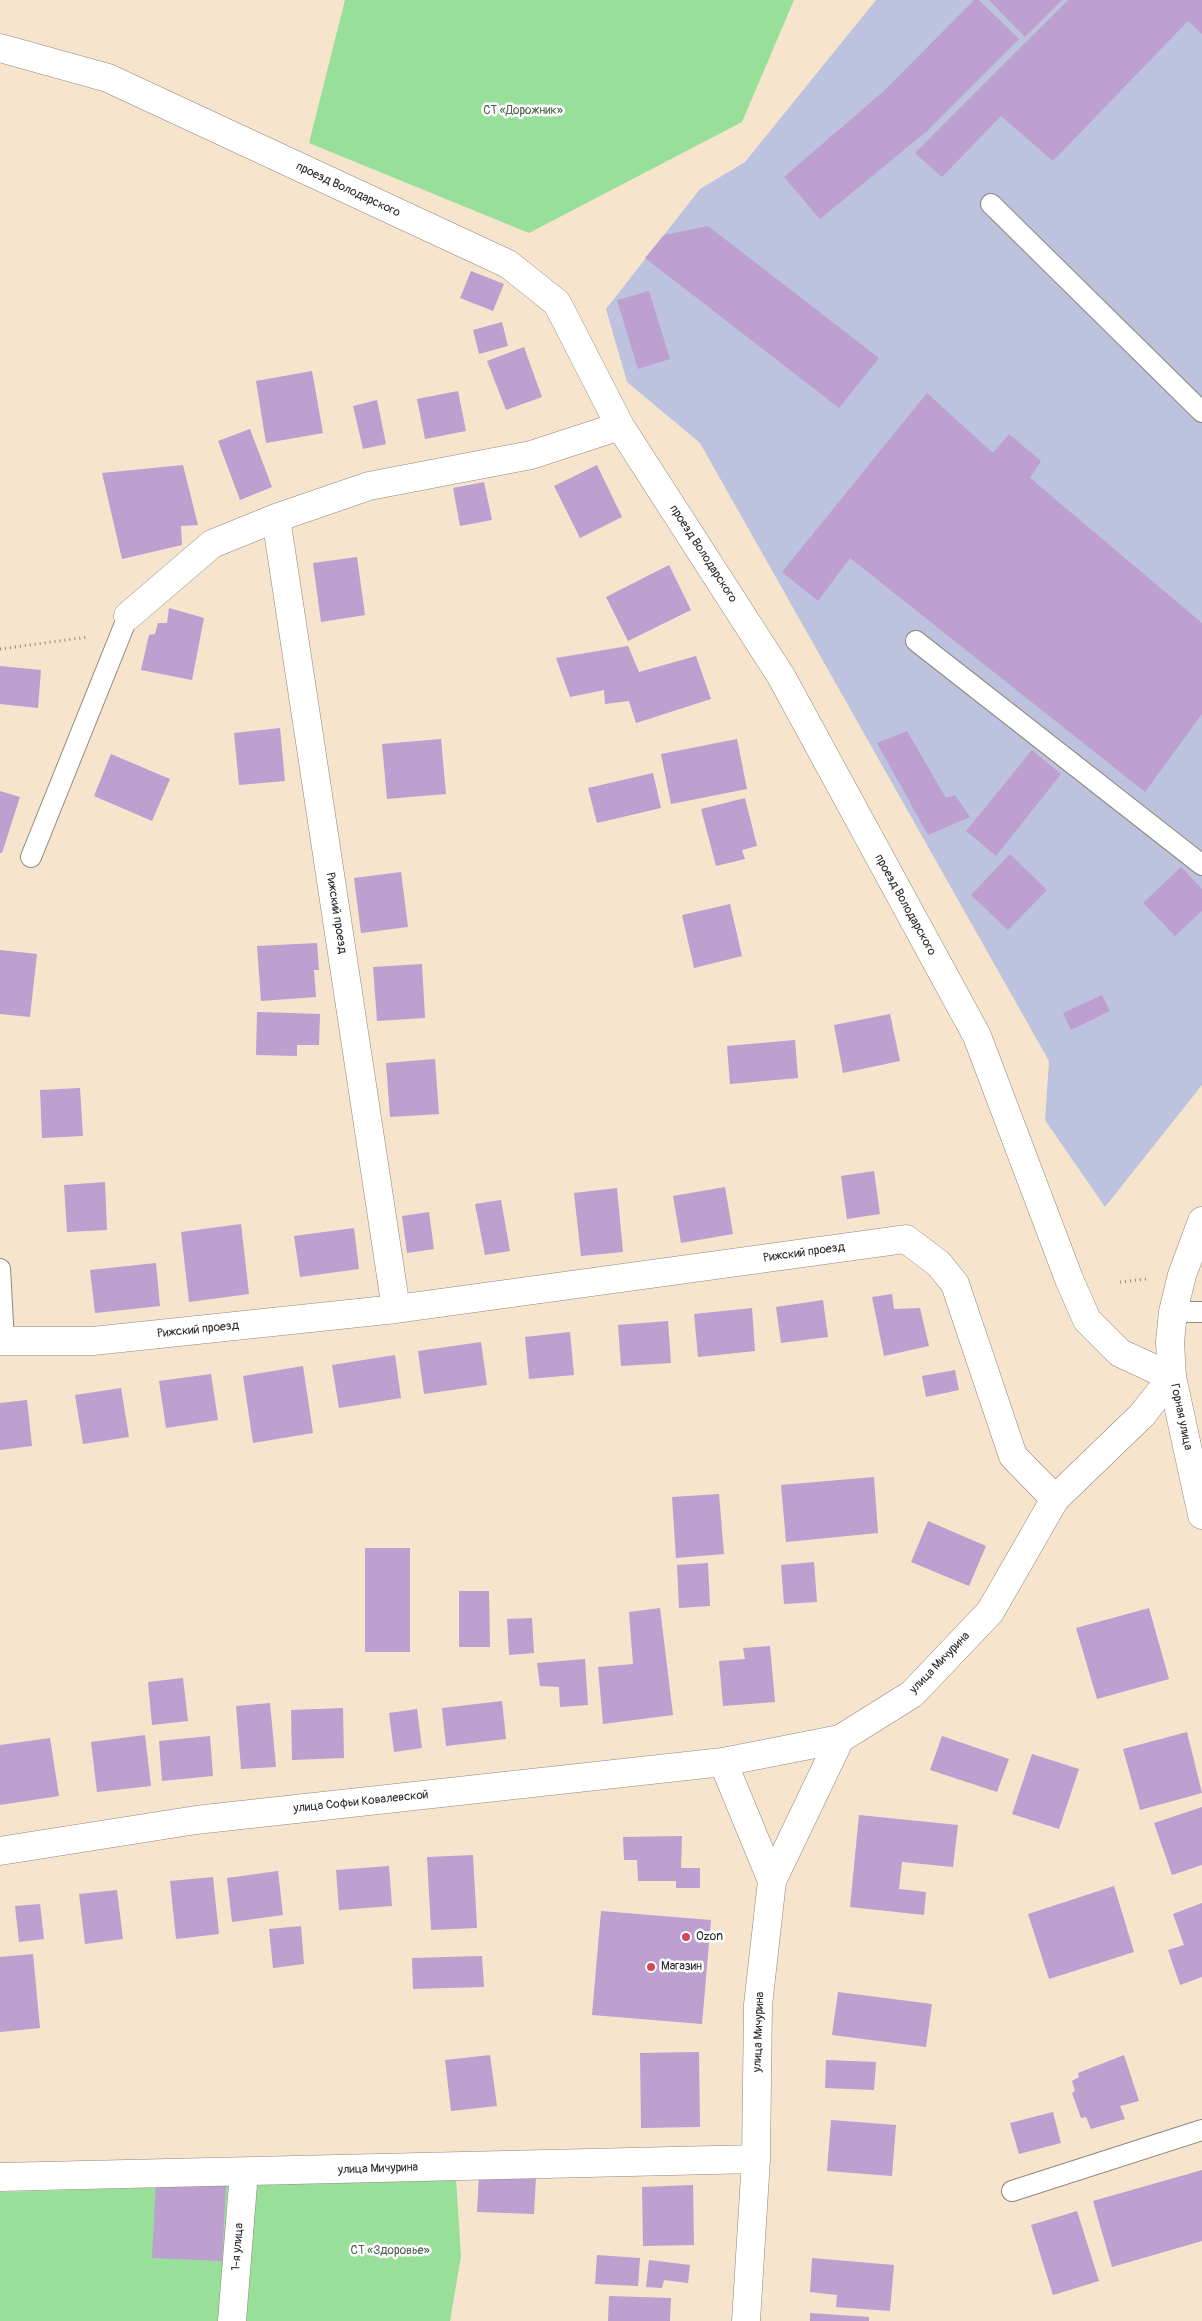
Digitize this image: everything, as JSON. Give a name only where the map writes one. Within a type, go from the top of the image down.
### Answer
[{"type":"street","name":"проезд Володарского","points":[[0,48],[108,78],[508,264],[558,302],[620,426],[781,676],[976,1036],[1069,1279],[1087,1320],[1120,1353],[1172,1377]]},
{"type":"street","points":[[124,624],[212,544],[276,518],[369,486],[531,455],[620,426]]},
{"type":"street","name":"Рижский проезд","points":[[276,518],[396,1309]]},
{"type":"street","points":[[1172,1377],[1170,1342],[1173,1312],[1182,1275],[1202,1221]]},
{"type":"street","name":"Рижский проезд","points":[[2,1341],[93,1341],[396,1309],[906,1240],[939,1264],[955,1284],[1013,1456],[1055,1499]]},
{"type":"street","name":"улица Мичурина","points":[[746,2321],[756,2159],[758,2005],[772,1881],[840,1739],[912,1694],[990,1612],[1055,1499],[1142,1415],[1172,1377]]},
{"type":"street","name":"Горная улица","points":[[1172,1377],[1202,1515]]},
{"type":"street","name":"улица Софьи Ковалевской","points":[[0,1851],[196,1820],[723,1762],[840,1739]]},
{"type":"street","points":[[723,1762],[772,1881]]},
{"type":"street","name":"улица Мичурина","points":[[0,2177],[756,2159]]},
{"type":"street","name":"1-я улица","points":[[232,2321],[244,2172]]},
{"type":"lane","points":[[991,204],[1202,412]]},
{"type":"lane","points":[[30,856],[124,624]]},
{"type":"lane","points":[[916,641],[1202,865]]},
{"type":"lane","points":[[0,1269],[2,1341]]},
{"type":"lane","points":[[1173,1312],[1202,1312]]},
{"type":"lane","points":[[1012,2191],[1202,2130]]},
{"type":"path","points":[[0,649],[124,624]]},
{"type":"shaded area","points":[[876,0],[1202,0],[1202,1085],[1105,1207],[1045,1120],[1049,1061],[700,443],[627,382],[606,309],[700,189],[745,162]]},
{"type":"green space","name":"СТ «Дорожник»","points":[[345,0],[794,0],[742,122],[529,233],[309,143]]},
{"type":"green space","name":"СТ «Здоровье»","points":[[456,2179],[461,2256],[450,2321],[0,2321],[0,2192]]},
{"type":"building","points":[[974,0],[979,0],[1019,39],[927,131],[820,219],[784,177],[885,90]]},
{"type":"building","points":[[989,0],[1062,0],[1025,37]]},
{"type":"building","points":[[1068,0],[1202,0],[1202,34],[1188,21],[1053,161],[1001,116],[942,177],[915,153]]},
{"type":"building","points":[[708,226],[879,358],[839,408],[645,258],[664,235]]},
{"type":"building","points":[[471,271],[504,284],[493,311],[460,298]]},
{"type":"building","points":[[649,291],[670,359],[638,369],[617,300]]},
{"type":"building","points":[[502,322],[508,346],[479,354],[473,330]]},
{"type":"building","points":[[524,347],[542,397],[506,410],[487,361]]},
{"type":"building","points":[[312,371],[323,433],[266,443],[256,381]]},
{"type":"building","points":[[458,391],[466,431],[425,439],[417,399]]},
{"type":"building","points":[[927,393],[993,453],[1009,434],[1041,461],[1030,478],[1202,623],[1202,714],[1145,792],[850,558],[818,601],[782,572]]},
{"type":"building","points":[[377,400],[386,444],[363,449],[353,406]]},
{"type":"building","points":[[250,429],[272,487],[240,500],[218,441]]},
{"type":"building","points":[[183,465],[198,525],[181,526],[182,545],[122,559],[102,473]]},
{"type":"building","points":[[597,465],[622,517],[580,538],[554,486]]},
{"type":"building","points":[[484,482],[492,520],[460,526],[453,488]]},
{"type":"building","points":[[357,557],[365,615],[321,622],[313,563]]},
{"type":"building","points":[[669,565],[691,610],[628,641],[606,597]]},
{"type":"building","points":[[169,608],[204,618],[192,680],[141,670],[149,635],[155,634],[158,623],[167,623]]},
{"type":"building","points":[[628,646],[639,672],[696,656],[711,699],[636,723],[629,701],[605,704],[604,690],[570,697],[556,658]]},
{"type":"building","points":[[0,666],[41,670],[38,708],[0,704]]},
{"type":"building","points":[[280,728],[285,781],[239,785],[234,733]]},
{"type":"building","points":[[907,731],[946,798],[955,795],[970,817],[928,835],[877,743]]},
{"type":"building","points":[[441,739],[446,794],[387,799],[382,744]]},
{"type":"building","points":[[737,739],[747,789],[671,804],[661,754]]},
{"type":"building","points":[[1032,750],[1061,774],[996,856],[966,831]]},
{"type":"building","points":[[111,754],[170,779],[152,821],[94,796]]},
{"type":"building","points":[[653,773],[661,808],[597,823],[588,788]]},
{"type":"building","points":[[0,791],[20,797],[2,853],[0,853]]},
{"type":"building","points":[[745,798],[757,846],[742,850],[745,859],[716,866],[701,809]]},
{"type":"building","points":[[1010,854],[1047,890],[1008,930],[971,895]]},
{"type":"building","points":[[1181,867],[1202,889],[1202,911],[1175,936],[1143,903]]},
{"type":"building","points":[[401,872],[408,927],[361,933],[354,878]]},
{"type":"building","points":[[730,904],[742,956],[694,968],[682,915]]},
{"type":"building","points":[[317,943],[319,970],[314,970],[316,997],[261,1001],[257,946]]},
{"type":"building","points":[[0,950],[37,954],[30,1017],[0,1014]]},
{"type":"building","points":[[422,964],[425,1018],[377,1021],[373,967]]},
{"type":"building","points":[[1102,995],[1110,1011],[1071,1030],[1063,1013]]},
{"type":"building","points":[[257,1012],[320,1014],[319,1045],[297,1045],[297,1056],[256,1055]]},
{"type":"building","points":[[890,1014],[900,1061],[843,1073],[834,1025]]},
{"type":"building","points":[[795,1040],[798,1078],[730,1084],[727,1046]]},
{"type":"building","points":[[435,1059],[439,1114],[390,1117],[386,1063]]},
{"type":"building","points":[[80,1088],[83,1136],[42,1138],[40,1090]]},
{"type":"building","points":[[874,1171],[880,1214],[847,1219],[841,1176]]},
{"type":"building","points":[[105,1182],[107,1230],[67,1232],[64,1185]]},
{"type":"building","points":[[725,1187],[733,1234],[681,1243],[673,1196]]},
{"type":"building","points":[[617,1188],[623,1252],[581,1256],[574,1193]]},
{"type":"building","points":[[501,1200],[510,1251],[485,1255],[475,1204]]},
{"type":"building","points":[[429,1212],[434,1249],[407,1253],[402,1216]]},
{"type":"building","points":[[241,1224],[249,1294],[189,1302],[181,1232]]},
{"type":"building","points":[[354,1228],[359,1269],[300,1277],[294,1236]]},
{"type":"building","points":[[156,1263],[160,1306],[95,1313],[90,1270]]},
{"type":"building","points":[[892,1294],[894,1309],[920,1308],[929,1346],[884,1356],[872,1297]]},
{"type":"building","points":[[823,1300],[828,1337],[781,1343],[776,1307]]},
{"type":"building","points":[[752,1308],[755,1351],[698,1357],[694,1314]]},
{"type":"building","points":[[668,1321],[671,1363],[621,1366],[618,1325]]},
{"type":"building","points":[[570,1332],[574,1375],[529,1379],[525,1337]]},
{"type":"building","points":[[481,1342],[487,1385],[424,1394],[418,1351]]},
{"type":"building","points":[[395,1355],[401,1398],[339,1408],[332,1365]]},
{"type":"building","points":[[303,1366],[313,1433],[253,1443],[243,1376]]},
{"type":"building","points":[[955,1370],[959,1390],[926,1397],[922,1376]]},
{"type":"building","points":[[211,1374],[218,1420],[166,1428],[159,1381]]},
{"type":"building","points":[[121,1388],[129,1437],[83,1444],[75,1395]]},
{"type":"building","points":[[27,1400],[32,1446],[0,1450],[0,1403]]},
{"type":"building","points":[[874,1477],[878,1533],[786,1542],[781,1485]]},
{"type":"building","points":[[719,1494],[724,1554],[676,1558],[672,1497]]},
{"type":"building","points":[[928,1521],[986,1546],[969,1586],[911,1562]]},
{"type":"building","points":[[365,1548],[410,1548],[410,1652],[365,1652]]},
{"type":"building","points":[[814,1562],[817,1602],[784,1604],[781,1565]]},
{"type":"building","points":[[708,1563],[710,1606],[679,1608],[677,1565]]},
{"type":"building","points":[[459,1591],[489,1591],[490,1647],[459,1647]]},
{"type":"building","points":[[660,1608],[673,1715],[603,1724],[598,1667],[633,1664],[629,1612]]},
{"type":"building","points":[[1149,1608],[1169,1679],[1097,1699],[1076,1628]]},
{"type":"building","points":[[532,1618],[534,1653],[509,1655],[507,1619]]},
{"type":"building","points":[[770,1646],[775,1702],[723,1706],[719,1661],[745,1659],[743,1648]]},
{"type":"building","points":[[585,1659],[588,1705],[560,1707],[559,1687],[540,1686],[537,1663]]},
{"type":"building","points":[[183,1678],[188,1721],[152,1725],[148,1682]]},
{"type":"building","points":[[502,1701],[506,1739],[446,1746],[442,1708]]},
{"type":"building","points":[[270,1703],[276,1767],[241,1769],[236,1706]]},
{"type":"building","points":[[343,1708],[344,1758],[292,1760],[291,1710]]},
{"type":"building","points":[[417,1709],[422,1748],[394,1752],[389,1713]]},
{"type":"building","points":[[1187,1732],[1202,1793],[1140,1810],[1123,1749]]},
{"type":"building","points":[[145,1735],[151,1786],[97,1792],[91,1742]]},
{"type":"building","points":[[210,1736],[213,1776],[162,1781],[159,1741]]},
{"type":"building","points":[[942,1736],[1009,1759],[997,1792],[930,1770]]},
{"type":"building","points":[[50,1738],[59,1796],[0,1805],[0,1745]]},
{"type":"building","points":[[1032,1754],[1079,1769],[1059,1829],[1012,1814]]},
{"type":"building","points":[[1202,1807],[1202,1865],[1172,1875],[1154,1823]]},
{"type":"building","points":[[859,1815],[958,1825],[953,1867],[902,1862],[899,1889],[926,1892],[924,1915],[850,1907]]},
{"type":"building","points":[[682,1836],[681,1868],[700,1868],[700,1888],[676,1888],[676,1881],[638,1881],[637,1860],[624,1860],[623,1837]]},
{"type":"building","points":[[473,1855],[477,1928],[431,1930],[427,1857]]},
{"type":"building","points":[[389,1866],[392,1906],[339,1910],[336,1870]]},
{"type":"building","points":[[278,1871],[283,1915],[232,1922],[227,1878]]},
{"type":"building","points":[[213,1877],[219,1934],[176,1939],[170,1881]]},
{"type":"building","points":[[1114,1886],[1134,1952],[1049,1979],[1028,1914]]},
{"type":"building","points":[[117,1890],[123,1939],[85,1944],[79,1894]]},
{"type":"building","points":[[1202,1903],[1202,1977],[1180,1985],[1168,1950],[1184,1945],[1173,1914]]},
{"type":"building","points":[[40,1904],[44,1939],[19,1942],[15,1906]]},
{"type":"building","name":"Магазин","points":[[601,1911],[711,1920],[702,2024],[592,2015]]},
{"type":"building","points":[[301,1926],[304,1964],[273,1968],[269,1929]]},
{"type":"building","points":[[33,1954],[40,2028],[0,2032],[0,1957]]},
{"type":"building","points":[[482,1956],[484,1987],[413,1989],[412,1958]]},
{"type":"building","points":[[838,1992],[932,2004],[926,2047],[832,2035]]},
{"type":"building","points":[[699,2052],[700,2127],[641,2128],[640,2053]]},
{"type":"building","points":[[490,2055],[497,2106],[451,2111],[445,2060]]},
{"type":"building","points":[[1124,2055],[1139,2101],[1120,2106],[1125,2119],[1091,2129],[1086,2117],[1081,2118],[1072,2093],[1075,2091],[1072,2081],[1079,2077],[1078,2073]]},
{"type":"building","points":[[826,2060],[876,2062],[874,2090],[825,2088]]},
{"type":"building","points":[[1053,2112],[1061,2143],[1019,2154],[1010,2123]]},
{"type":"building","points":[[831,2120],[896,2125],[892,2176],[827,2171]]},
{"type":"building","points":[[1202,2170],[1202,2241],[1112,2267],[1093,2201]]},
{"type":"building","points":[[479,2173],[536,2176],[534,2214],[477,2212]]},
{"type":"building","points":[[156,2181],[226,2185],[222,2261],[152,2258]]},
{"type":"building","points":[[693,2185],[694,2245],[643,2246],[642,2187]]},
{"type":"building","points":[[1077,2211],[1099,2281],[1053,2295],[1031,2225]]},
{"type":"building","points":[[597,2255],[640,2258],[638,2286],[595,2284]]},
{"type":"building","points":[[812,2258],[894,2265],[890,2311],[836,2307],[837,2295],[810,2292]]},
{"type":"building","points":[[649,2260],[690,2265],[688,2283],[664,2280],[662,2288],[646,2287]]},
{"type":"building","points":[[609,2296],[671,2298],[670,2321],[608,2321]]},
{"type":"building","points":[[810,2313],[869,2317],[869,2321],[810,2321]]},
{"type":"place","name":"Ozon","points":[[686,1937]]},
{"type":"place","name":"Магазин","points":[[651,1967]]}]
